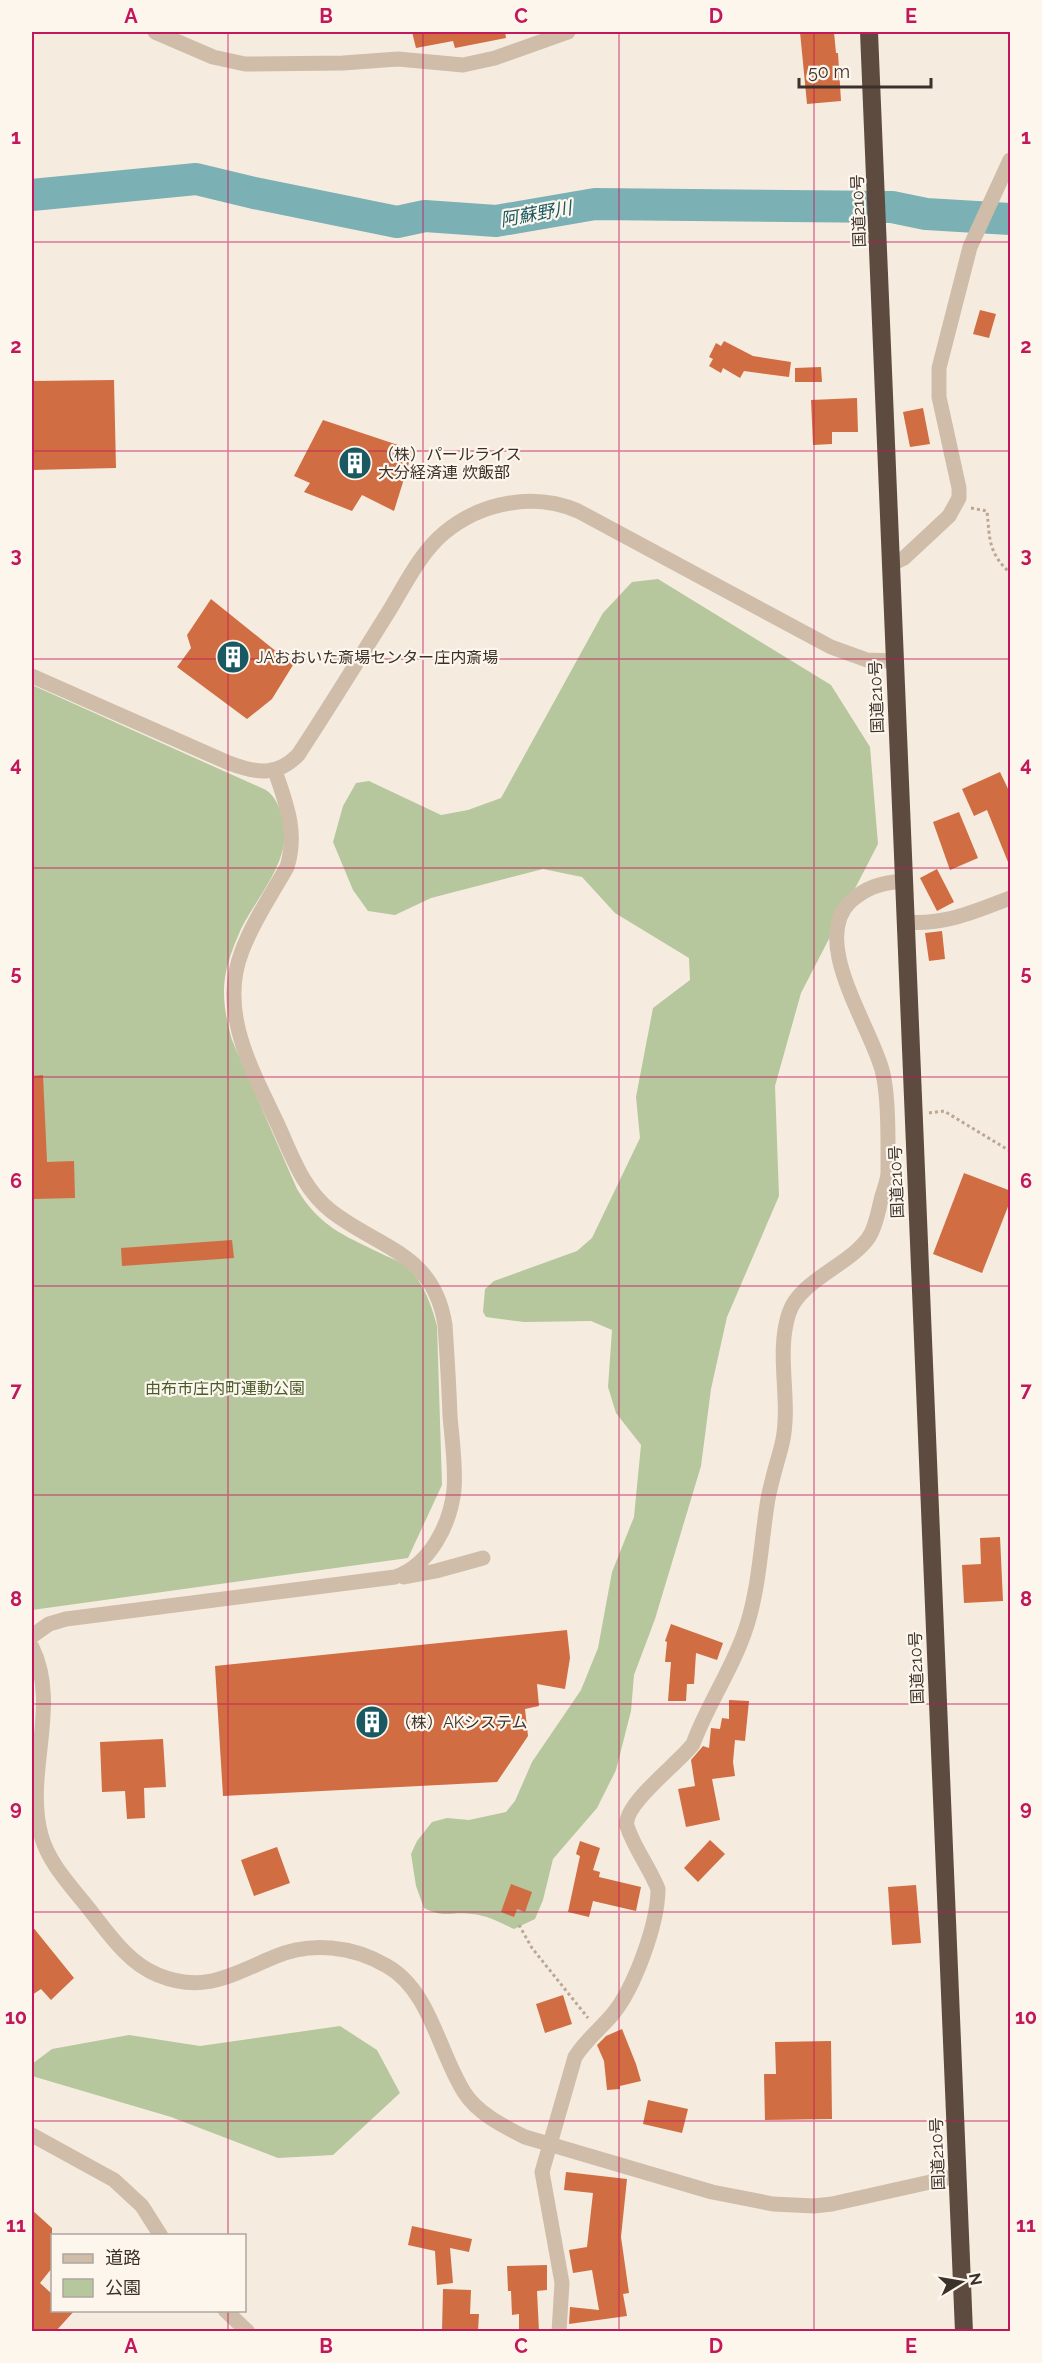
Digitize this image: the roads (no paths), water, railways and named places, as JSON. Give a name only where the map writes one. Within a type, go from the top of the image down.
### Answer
[{"type":"highway","name":"国道210号","points":[[869,32],[964,2331]]},
{"type":"street","points":[[155,32],[213,57],[244,64],[343,63],[398,59],[463,65],[495,58],[568,32]]},
{"type":"street","points":[[890,565],[904,558],[949,516],[957,505],[959,488],[942,417],[938,382],[970,247],[1011,160]]},
{"type":"street","points":[[32,676],[229,764],[252,771],[275,771],[290,763],[298,755],[416,568],[438,538],[468,517],[496,506],[525,500],[549,501],[578,511],[831,647],[867,660],[894,661]]},
{"type":"street","points":[[275,771],[291,820],[291,855],[287,867],[246,940],[239,959],[233,1007],[240,1040],[307,1187],[332,1211],[420,1268],[436,1294],[445,1325],[454,1479],[450,1511],[435,1544],[421,1560],[408,1572],[386,1579]]},
{"type":"street","points":[[559,2331],[562,2283],[542,2176],[549,2144],[575,2057],[583,2044],[612,2016],[625,1998],[648,1938],[658,1898],[658,1889],[628,1827],[628,1815],[693,1744],[739,1648],[748,1622],[770,1491],[782,1444],[784,1346],[789,1312],[802,1292],[868,1238],[888,1176],[885,1088],[882,1069],[847,986],[837,936],[841,914],[846,906],[861,893],[880,884],[903,881]]},
{"type":"street","points":[[905,922],[919,923],[953,919],[1011,898]]},
{"type":"street","points":[[32,1636],[49,1624],[66,1619],[436,1572],[483,1558]]},
{"type":"street","points":[[32,1647],[40,1668],[44,1691],[36,1797],[41,1837],[56,1866],[103,1927],[137,1963],[171,1980],[198,1983],[231,1976],[276,1956],[303,1949],[328,1947],[368,1956],[395,1970],[409,1984],[433,2027],[464,2092],[481,2111],[500,2125],[525,2137],[712,2192],[751,2201],[814,2206],[853,2201],[957,2176]]},
{"type":"street","points":[[32,2135],[114,2180],[142,2206],[160,2234]]},
{"type":"street","points":[[227,2312],[248,2331]]},
{"type":"waterway","name":"阿蘇野川","points":[[32,195],[196,179],[397,222],[425,216],[496,221],[595,204],[892,207],[926,214],[1010,219]]},
{"type":"place","name":"（株）パールライス 大分経済連 炊飯部","points":[[355,463]]},
{"type":"place","name":"JAおおいた斎場センター庄内斎場","points":[[233,657]]},
{"type":"place","name":"（株）AKシステム","points":[[372,1722]]},
{"type":"park label","name":"由布市庄内町運動公園","points":[[225,1388]]}]
